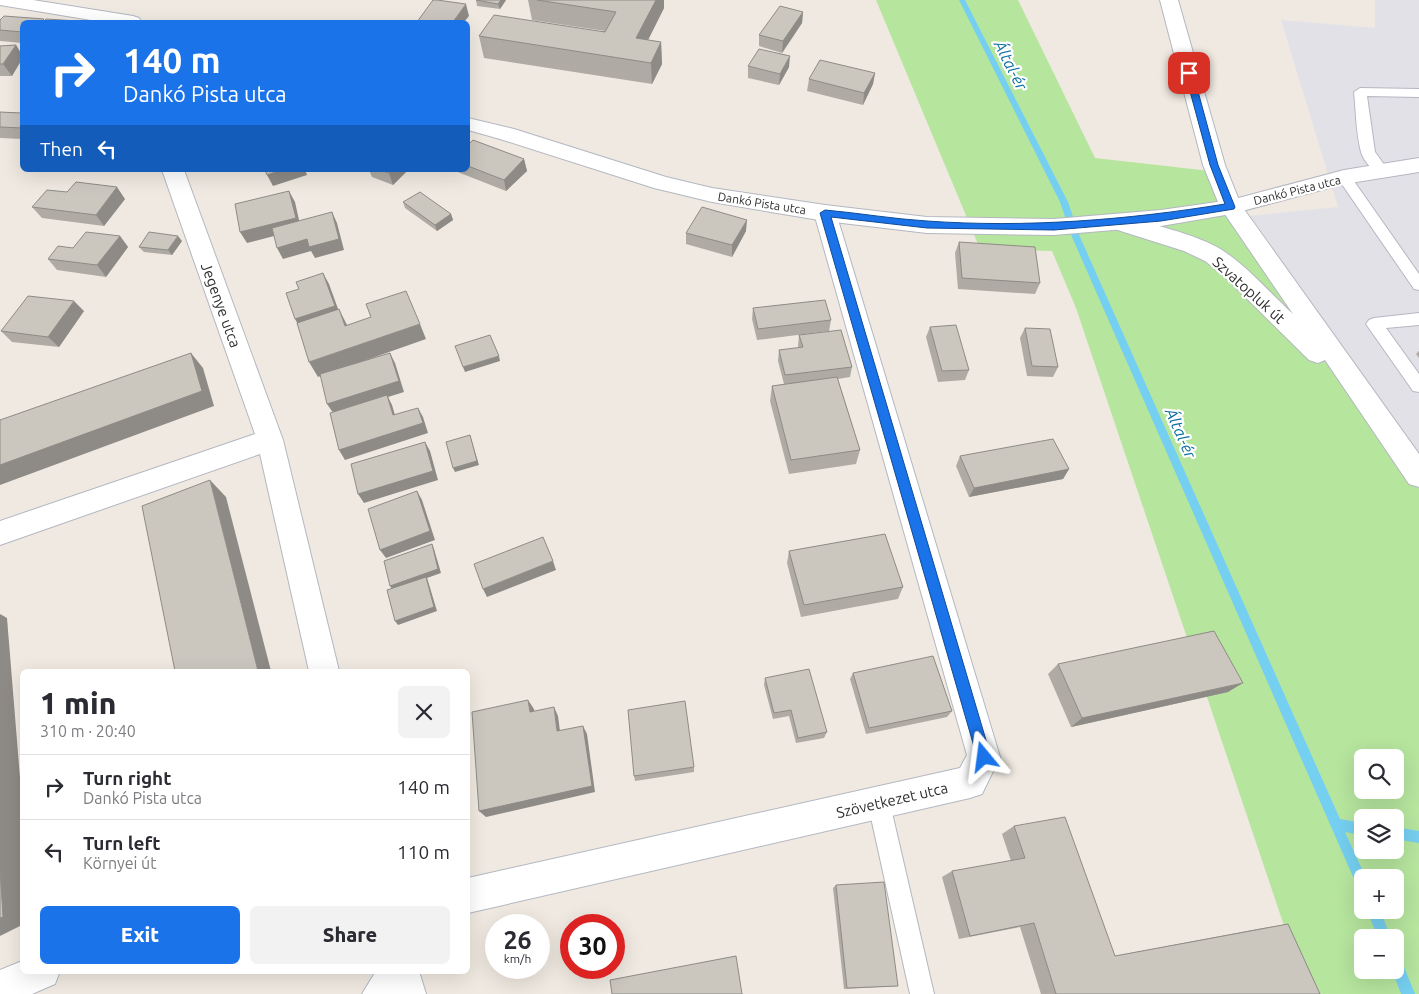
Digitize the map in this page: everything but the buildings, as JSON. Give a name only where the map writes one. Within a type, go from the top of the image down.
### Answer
[{"type":"street","points":[[0,0],[116,20]]},
{"type":"street","name":"Szvatopluk út","points":[[1168,0],[1214,165],[1230,207],[1419,476]]},
{"type":"street","name":"Dankó Pista utca","points":[[470,125],[507,134],[662,183],[712,195],[825,213],[927,224],[1054,226],[1161,218],[1230,207],[1344,178],[1381,170],[1419,165]]},
{"type":"street","name":"Jegenye utca","points":[[174,172],[270,440],[324,669]]},
{"type":"street","name":"Szövetkezet utca","points":[[470,896],[970,782],[984,757],[825,213]]},
{"type":"street","name":"Szvatopluk út","points":[[1116,222],[1192,246],[1213,255],[1230,269],[1360,394]]},
{"type":"street","points":[[0,533],[270,440]]},
{"type":"street","points":[[0,989],[35,974]]},
{"type":"street","points":[[402,974],[407,994]]},
{"type":"lane","points":[[1381,170],[1368,153],[1360,92],[1419,93]]},
{"type":"lane","points":[[1344,178],[1419,286]]},
{"type":"lane","points":[[1419,319],[1374,324],[1419,386]]},
{"type":"lane","points":[[879,804],[922,994]]},
{"type":"lane","points":[[374,994],[389,974]]},
{"type":"shaded area","points":[[1375,0],[1419,0],[1419,454],[1239,217],[1338,207],[1281,20],[1375,28]]},
{"type":"green space","points":[[876,0],[1018,0],[1095,158],[1228,173],[1239,217],[1419,454],[1419,994],[1307,994],[1076,308],[1052,251],[980,249]]},
{"type":"waterway","name":"Által-ér","points":[[962,0],[1064,202],[1076,237],[1355,869]]},
{"type":"waterway","points":[[1338,825],[1354,828]]},
{"type":"waterway","points":[[1404,834],[1419,837]]},
{"type":"waterway","name":"Által-ér","points":[[1377,919],[1381,929]]},
{"type":"waterway","name":"Által-ér","points":[[1402,979],[1408,994]]},
{"type":"route","points":[[984,757],[825,213],[927,224],[1010,227],[1084,225],[1161,218],[1230,207],[1214,165],[1189,73]]}]
